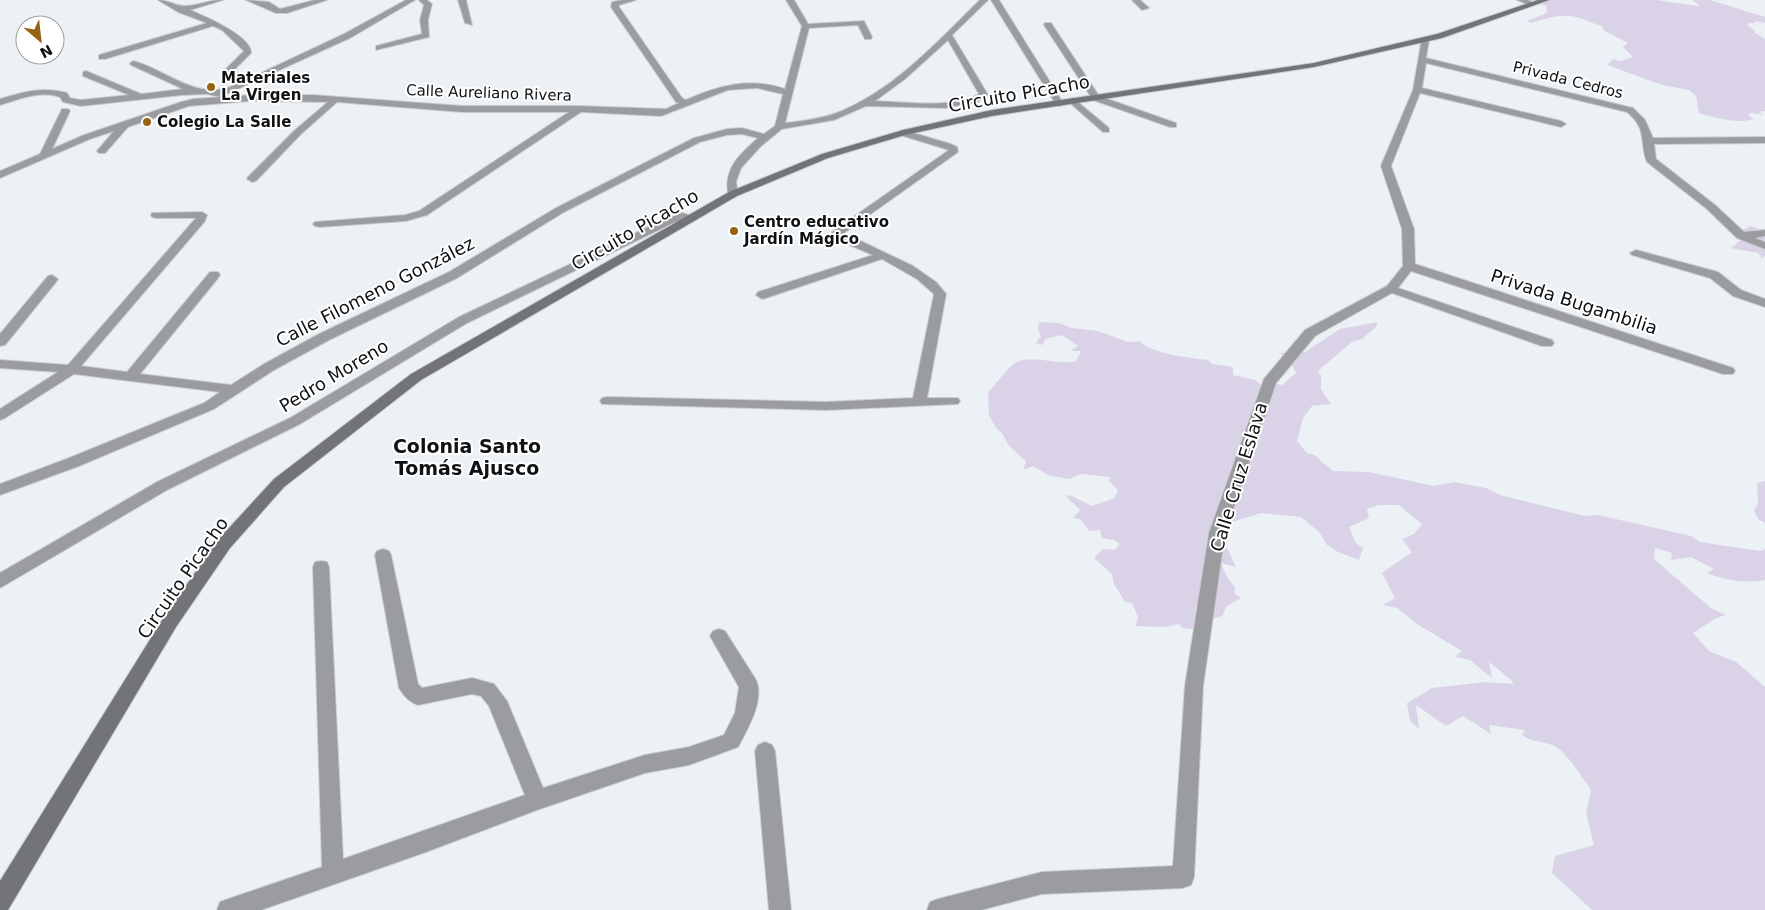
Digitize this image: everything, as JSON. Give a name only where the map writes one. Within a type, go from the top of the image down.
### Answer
[{"type":"main road","name":"Circuito Picacho","points":[[0,902],[170,622],[224,544],[279,483],[416,377],[734,194],[825,156],[903,134],[992,113],[1314,65],[1425,40],[1481,22],[1527,2],[1545,0]]},
{"type":"street","points":[[162,0],[225,28],[247,49],[248,51],[245,56],[225,74],[242,85]]},
{"type":"street","points":[[181,10],[219,0]]},
{"type":"street","points":[[250,0],[266,4],[279,11],[287,11],[323,0]]},
{"type":"street","points":[[0,175],[126,123],[242,85],[347,36],[411,0]]},
{"type":"street","points":[[379,48],[426,35],[424,20],[428,4],[423,0]]},
{"type":"street","points":[[462,0],[469,23]]},
{"type":"street","points":[[632,0],[615,4],[670,89],[679,100],[687,103]]},
{"type":"street","points":[[779,127],[806,26],[790,0]]},
{"type":"street","points":[[734,194],[731,182],[735,169],[764,137],[779,127],[826,119],[847,112],[864,103],[888,88],[984,0]]},
{"type":"street","points":[[995,0],[1059,103]]},
{"type":"street","points":[[1136,0],[1145,8]]},
{"type":"street","points":[[190,20],[199,17]]},
{"type":"street","points":[[164,29],[102,53],[214,23]]},
{"type":"street","points":[[806,26],[861,23],[868,37]]},
{"type":"street","points":[[1048,25],[1096,98],[1173,125]]},
{"type":"street","points":[[864,103],[917,105],[966,103],[980,99],[984,95],[948,34]]},
{"type":"street","points":[[1409,266],[1408,229],[1386,166],[1417,90],[1425,40]]},
{"type":"street","name":"Privada Cedros","points":[[1421,59],[1630,110],[1638,116],[1650,141],[1651,160],[1711,207],[1741,236],[1765,246]]},
{"type":"street","points":[[134,63],[194,91]]},
{"type":"street","points":[[86,74],[140,96]]},
{"type":"street","name":"Calle Aureliano Rivera","points":[[184,104],[250,98],[313,98],[462,109],[579,109],[660,113],[721,89],[746,85],[772,86],[788,93]]},
{"type":"street","points":[[1417,90],[1561,124]]},
{"type":"street","points":[[0,102],[25,95],[52,92],[64,95],[66,100],[81,103],[194,91],[222,93]]},
{"type":"street","points":[[252,179],[298,132],[335,100]]},
{"type":"street","points":[[1073,101],[1106,130]]},
{"type":"street","points":[[319,224],[406,218],[423,212],[449,197],[579,109]]},
{"type":"street","points":[[44,156],[65,112]]},
{"type":"street","points":[[102,151],[126,123]]},
{"type":"street","name":"Calle Filomeno González","points":[[0,490],[209,406],[269,367],[324,337],[453,275],[560,210],[697,140],[727,132],[742,132],[764,137]]},
{"type":"street","points":[[903,134],[954,149],[953,152],[838,232],[839,236],[884,255],[934,285],[940,294],[919,401]]},
{"type":"street","points":[[1650,141],[1765,140]]},
{"type":"street","points":[[0,415],[72,370],[201,219],[202,215],[156,215]]},
{"type":"street","name":"Pedro Moreno","points":[[0,581],[162,486],[295,421],[462,320],[669,220],[682,216],[692,219]]},
{"type":"street","points":[[1741,236],[1765,232]]},
{"type":"street","points":[[1636,254],[1714,275],[1737,292],[1765,304]]},
{"type":"street","points":[[762,295],[884,255]]},
{"type":"street","name":"Calle Cruz Eslava","points":[[957,907],[1042,883],[1182,878],[1194,686],[1217,533],[1270,382],[1310,333],[1391,289],[1409,266]]},
{"type":"street","name":"Privada Bugambilia","points":[[1409,266],[1728,371]]},
{"type":"street","points":[[131,376],[214,276]]},
{"type":"street","points":[[0,342],[52,279]]},
{"type":"street","points":[[1391,289],[1547,343]]},
{"type":"street","points":[[0,364],[131,376],[235,390]]},
{"type":"street","points":[[607,401],[826,406],[954,401]]},
{"type":"street","points":[[382,555],[409,688],[418,697],[472,686],[487,690],[496,702],[537,800]]},
{"type":"street","points":[[321,567],[333,873]]},
{"type":"street","points":[[228,910],[426,842],[537,800],[645,764],[689,756],[731,741],[745,714],[749,686],[718,636]]},
{"type":"street","points":[[765,751],[780,910]]},
{"type":"street","points":[[938,910],[957,907]]},
{"type":"shaded area","points":[[1529,0],[1656,0],[1697,6],[1699,5],[1692,0],[1710,0],[1765,17],[1765,23],[1755,21],[1755,23],[1747,25],[1765,39],[1765,111],[1759,112],[1764,115],[1751,113],[1748,115],[1754,119],[1734,121],[1699,113],[1696,96],[1689,90],[1662,85],[1607,65],[1613,59],[1621,61],[1633,57],[1623,47],[1628,43],[1603,30],[1602,26],[1576,17],[1558,16],[1530,23],[1527,21],[1547,13],[1546,5],[1534,4]]},
{"type":"shaded area","points":[[1751,226],[1765,231],[1765,256],[1762,258],[1758,253],[1731,248],[1742,239],[1740,231]]},
{"type":"shaded area","points":[[1039,322],[1059,323],[1072,328],[1098,331],[1128,342],[1139,341],[1162,352],[1208,360],[1212,364],[1233,367],[1233,375],[1255,380],[1261,385],[1266,382],[1282,385],[1296,373],[1289,359],[1279,353],[1305,352],[1340,329],[1377,322],[1377,326],[1362,339],[1352,342],[1318,371],[1321,376],[1321,389],[1331,404],[1312,406],[1303,418],[1297,441],[1307,453],[1314,455],[1333,471],[1369,472],[1434,486],[1454,482],[1486,488],[1500,495],[1585,516],[1598,515],[1691,536],[1700,542],[1760,551],[1765,549],[1765,580],[1750,582],[1736,581],[1707,573],[1714,569],[1691,557],[1671,560],[1672,553],[1655,548],[1654,559],[1711,608],[1726,615],[1716,618],[1693,633],[1709,651],[1736,662],[1765,687],[1765,910],[1592,910],[1552,873],[1555,856],[1594,845],[1586,813],[1591,790],[1563,752],[1552,745],[1522,735],[1525,730],[1489,725],[1491,734],[1463,716],[1446,726],[1416,705],[1419,729],[1410,721],[1407,703],[1432,688],[1485,682],[1514,684],[1489,662],[1492,678],[1470,660],[1455,657],[1462,651],[1417,624],[1397,608],[1383,605],[1395,598],[1382,573],[1412,552],[1402,539],[1414,534],[1422,524],[1399,505],[1379,505],[1367,509],[1369,518],[1349,527],[1356,543],[1363,548],[1359,560],[1336,551],[1327,545],[1320,533],[1301,517],[1261,513],[1232,522],[1226,546],[1236,567],[1221,563],[1235,588],[1234,593],[1241,598],[1227,606],[1222,616],[1200,623],[1192,629],[1183,628],[1179,624],[1165,627],[1136,626],[1138,617],[1132,603],[1125,602],[1114,584],[1112,574],[1094,558],[1103,549],[1115,550],[1120,544],[1114,540],[1102,538],[1100,530],[1089,531],[1080,519],[1073,518],[1080,510],[1065,495],[1072,496],[1092,506],[1115,498],[1118,490],[1109,481],[1110,477],[1081,474],[1070,479],[1050,476],[1033,466],[1023,470],[1026,461],[1009,446],[989,415],[988,393],[1006,371],[1017,362],[1031,359],[1061,362],[1076,361],[1081,351],[1070,351],[1078,346],[1062,335],[1045,339],[1043,345],[1036,343],[1041,336],[1038,329]]},
{"type":"shaded area","points":[[1765,481],[1765,523],[1758,519],[1754,511],[1758,503],[1757,483]]},
{"type":"place","name":"Materiales La Virgen","points":[[211,87]]},
{"type":"place","name":"Colegio La Salle","points":[[147,122]]},
{"type":"place","name":"Centro educativo Jardín Mágico","points":[[734,231]]},
{"type":"district","name":"Colonia Santo Tomás Ajusco","points":[[467,457]]}]
